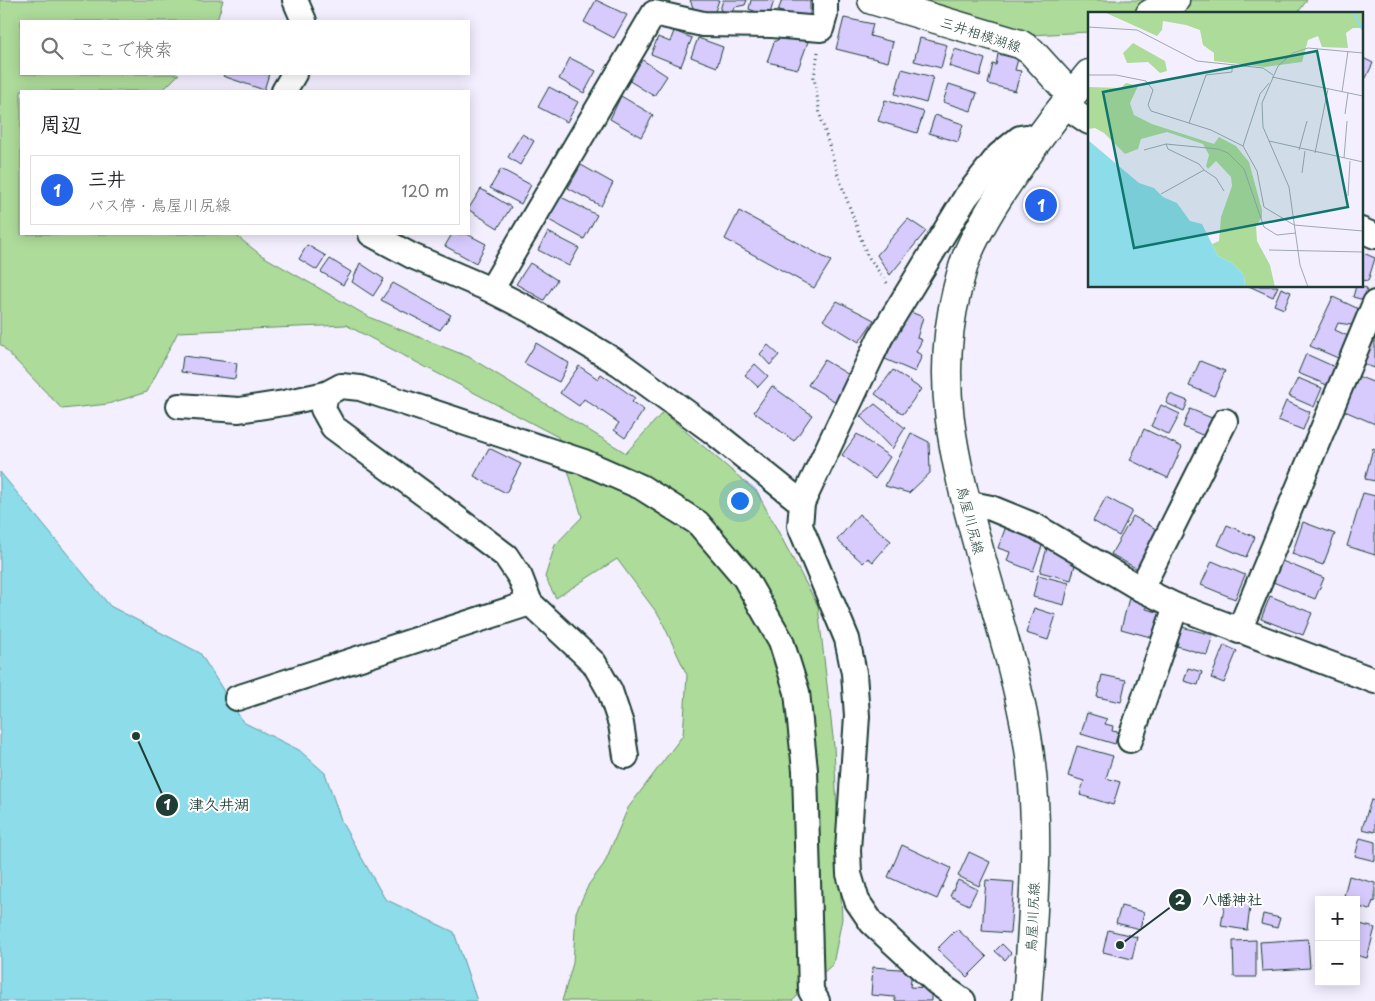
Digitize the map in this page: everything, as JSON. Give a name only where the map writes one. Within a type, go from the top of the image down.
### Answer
[{"type":"main road","name":"三井相模湖線","points":[[872,0],[1020,44],[1031,51],[1068,100]]},
{"type":"main road","points":[[1154,12],[1175,0]]},
{"type":"main road","name":"鳥屋川尻線","points":[[1027,1001],[1036,843],[1030,755],[1013,671],[966,503],[954,448],[946,393],[946,357],[952,310],[965,263],[975,238],[994,202],[1037,141],[1088,75]]},
{"type":"street","points":[[295,0],[304,20]]},
{"type":"street","points":[[491,290],[654,13],[703,24],[821,29],[825,15],[826,0]]},
{"type":"street","points":[[285,90],[293,75]]},
{"type":"street","points":[[1068,100],[1088,121]]},
{"type":"street","points":[[963,1001],[936,982],[872,923],[857,901],[849,874],[848,850],[857,716],[854,673],[847,639],[800,526],[802,503],[880,338],[966,197],[1000,155],[1020,138],[1026,137],[1037,141]]},
{"type":"street","points":[[1362,230],[1375,236]]},
{"type":"street","points":[[373,235],[412,256],[491,290],[530,310],[620,364],[712,430],[802,503]]},
{"type":"street","points":[[1239,631],[1375,303]]},
{"type":"street","points":[[179,406],[239,410],[326,394],[341,386],[360,388],[584,462],[641,487],[698,523],[745,578],[781,641],[797,692],[805,770],[811,991],[817,1001]]},
{"type":"street","points":[[326,394],[323,409],[333,427],[506,556],[520,577],[530,603],[594,663],[610,691],[621,724],[626,756]]},
{"type":"street","points":[[1141,589],[1225,421]]},
{"type":"street","points":[[966,503],[991,508],[1035,526],[1141,589],[1176,606],[1375,681]]},
{"type":"street","points":[[237,698],[530,603]]},
{"type":"street","points":[[1130,740],[1176,606]]},
{"type":"path","points":[[821,29],[814,77],[820,115],[867,255],[902,303]]},
{"type":"green space","points":[[0,0],[223,0],[217,20],[20,20],[20,75],[178,75],[163,90],[20,90],[20,235],[235,235],[261,255],[371,318],[469,357],[626,453],[663,412],[757,492],[818,606],[834,746],[842,919],[833,964],[792,1001],[562,1001],[573,963],[576,912],[589,884],[604,864],[628,808],[683,735],[687,675],[660,617],[617,559],[556,598],[545,577],[555,545],[582,517],[558,437],[346,325],[178,332],[147,392],[108,404],[62,409],[0,344]]},
{"type":"green space","points":[[920,0],[1307,0],[1298,12],[1088,12],[1088,32],[1030,35]]},
{"type":"water","points":[[0,472],[110,606],[200,653],[243,722],[299,750],[325,773],[342,823],[385,899],[454,932],[477,1001],[0,1001]]},
{"type":"building","points":[[596,0],[627,15],[614,38],[584,22]]},
{"type":"building","points":[[690,0],[719,0],[713,17],[694,10]]},
{"type":"building","points":[[723,0],[747,0],[745,5],[735,7],[730,14],[720,10]]},
{"type":"building","points":[[751,0],[774,0],[769,17],[749,9]]},
{"type":"building","points":[[782,0],[806,0],[810,2],[810,18],[778,11]]},
{"type":"building","points":[[844,18],[873,24],[870,36],[893,42],[888,62],[836,49]]},
{"type":"building","points":[[674,31],[692,38],[681,66],[651,54],[658,37],[670,42]]},
{"type":"building","points":[[787,34],[809,39],[798,69],[767,62],[774,42]]},
{"type":"building","points":[[698,38],[723,47],[717,67],[691,57]]},
{"type":"building","points":[[920,38],[947,45],[941,68],[914,61]]},
{"type":"building","points":[[955,49],[985,59],[980,76],[949,66]]},
{"type":"building","points":[[998,54],[1018,59],[1015,70],[1021,71],[1015,91],[988,84],[993,64],[996,65]]},
{"type":"building","points":[[570,58],[596,71],[584,93],[559,79]]},
{"type":"building","points":[[1362,58],[1373,63],[1366,78],[1362,76]]},
{"type":"building","points":[[641,59],[667,76],[654,96],[628,80]]},
{"type":"building","points":[[902,69],[933,77],[926,103],[895,94]]},
{"type":"building","points":[[224,75],[269,75],[264,90]]},
{"type":"building","points":[[949,84],[977,93],[971,111],[943,102]]},
{"type":"building","points":[[549,87],[578,102],[567,122],[538,107]]},
{"type":"building","points":[[621,96],[653,115],[641,137],[610,119]]},
{"type":"building","points":[[885,100],[924,112],[917,133],[878,121]]},
{"type":"building","points":[[935,115],[963,124],[958,142],[929,133]]},
{"type":"building","points":[[522,134],[534,141],[520,165],[508,157]]},
{"type":"building","points":[[581,165],[613,183],[601,206],[568,188]]},
{"type":"building","points":[[501,169],[531,185],[521,204],[490,188]]},
{"type":"building","points":[[481,189],[511,207],[498,228],[470,211],[470,206]]},
{"type":"building","points":[[559,196],[597,215],[584,239],[547,219]]},
{"type":"building","points":[[739,211],[831,261],[814,288],[725,239]]},
{"type":"building","points":[[908,219],[926,231],[890,275],[877,255]]},
{"type":"building","points":[[548,232],[579,248],[569,266],[538,250]]},
{"type":"building","points":[[451,235],[469,235],[486,244],[476,263],[445,246]]},
{"type":"building","points":[[307,245],[326,256],[317,270],[299,259]]},
{"type":"building","points":[[1362,252],[1375,258],[1368,281],[1362,280]]},
{"type":"building","points":[[330,259],[351,272],[343,285],[321,272]]},
{"type":"building","points":[[360,263],[384,279],[373,296],[352,282]]},
{"type":"building","points":[[530,263],[557,280],[544,300],[516,284]]},
{"type":"building","points":[[393,283],[451,315],[440,330],[381,300]]},
{"type":"building","points":[[1253,288],[1277,288],[1273,297]]},
{"type":"building","points":[[1281,288],[1291,292],[1284,309],[1274,305]]},
{"type":"building","points":[[1355,288],[1367,288],[1364,300],[1353,297]]},
{"type":"building","points":[[1333,297],[1361,310],[1352,325],[1338,323],[1335,330],[1348,336],[1338,358],[1310,346]]},
{"type":"building","points":[[837,301],[874,320],[859,342],[823,320]]},
{"type":"building","points":[[908,311],[923,317],[917,338],[922,340],[916,352],[922,355],[915,372],[885,359]]},
{"type":"building","points":[[1375,327],[1375,368],[1359,363]]},
{"type":"building","points":[[536,343],[569,363],[559,382],[524,363]]},
{"type":"building","points":[[768,345],[779,355],[770,365],[760,354]]},
{"type":"building","points":[[1306,354],[1335,367],[1327,385],[1298,373]]},
{"type":"building","points":[[183,356],[237,363],[235,379],[181,372]]},
{"type":"building","points":[[824,360],[851,376],[836,402],[808,385]]},
{"type":"building","points":[[1200,361],[1225,371],[1214,396],[1189,386]]},
{"type":"building","points":[[755,364],[768,376],[758,387],[745,375]]},
{"type":"building","points":[[579,366],[598,379],[601,374],[635,398],[632,402],[644,410],[625,438],[614,430],[619,423],[584,399],[579,406],[560,393]]},
{"type":"building","points":[[893,370],[921,389],[903,414],[875,394]]},
{"type":"building","points":[[1355,375],[1375,383],[1375,424],[1340,409]]},
{"type":"building","points":[[1298,378],[1322,388],[1314,407],[1289,396]]},
{"type":"building","points":[[772,386],[812,415],[794,441],[754,412]]},
{"type":"building","points":[[1170,394],[1188,401],[1184,411],[1166,403]]},
{"type":"building","points":[[1286,401],[1310,412],[1303,430],[1278,420]]},
{"type":"building","points":[[875,404],[905,428],[892,449],[860,416]]},
{"type":"building","points":[[1161,405],[1180,414],[1169,435],[1151,426]]},
{"type":"building","points":[[1190,409],[1214,419],[1207,437],[1183,427]]},
{"type":"building","points":[[1144,429],[1182,447],[1168,478],[1130,460]]},
{"type":"building","points":[[911,433],[929,442],[930,473],[909,493],[885,486]]},
{"type":"building","points":[[857,434],[890,457],[875,479],[842,455]]},
{"type":"building","points":[[489,448],[521,464],[506,493],[474,476]]},
{"type":"building","points":[[1373,448],[1375,449],[1375,481],[1365,479]]},
{"type":"building","points":[[1363,493],[1375,496],[1375,555],[1347,546]]},
{"type":"building","points":[[1106,497],[1132,511],[1119,536],[1093,521]]},
{"type":"building","points":[[859,514],[891,541],[873,562],[868,558],[863,563],[837,540]]},
{"type":"building","points":[[1133,516],[1163,533],[1141,571],[1111,554]]},
{"type":"building","points":[[1008,521],[1046,535],[1033,571],[1007,561],[1010,552],[998,548]]},
{"type":"building","points":[[1303,522],[1335,534],[1323,565],[1292,554]]},
{"type":"building","points":[[1227,525],[1255,537],[1246,557],[1218,545]]},
{"type":"building","points":[[1047,548],[1070,554],[1076,561],[1071,580],[1040,572]]},
{"type":"building","points":[[1212,561],[1245,575],[1235,599],[1201,585]]},
{"type":"building","points":[[1282,561],[1324,578],[1315,599],[1273,582]]},
{"type":"building","points":[[1038,575],[1069,583],[1064,605],[1033,597]]},
{"type":"building","points":[[1270,596],[1312,613],[1303,635],[1261,619]]},
{"type":"building","points":[[1129,598],[1147,603],[1146,609],[1161,613],[1154,638],[1121,629]]},
{"type":"building","points":[[1034,608],[1056,615],[1048,640],[1026,633]]},
{"type":"building","points":[[1182,627],[1213,635],[1207,655],[1177,646]]},
{"type":"building","points":[[1224,645],[1237,651],[1224,683],[1211,678]]},
{"type":"building","points":[[1188,668],[1202,672],[1198,685],[1184,681]]},
{"type":"building","points":[[1102,675],[1126,680],[1121,702],[1097,697]]},
{"type":"building","points":[[1087,713],[1107,719],[1105,724],[1113,726],[1112,731],[1118,732],[1115,744],[1081,734]]},
{"type":"building","points":[[1077,746],[1113,756],[1106,778],[1120,782],[1113,805],[1080,795],[1084,781],[1068,776]]},
{"type":"building","points":[[1371,800],[1375,801],[1375,832],[1362,829]]},
{"type":"building","points":[[1360,838],[1375,842],[1375,861],[1355,856]]},
{"type":"building","points":[[902,845],[951,868],[937,899],[888,877]]},
{"type":"building","points":[[969,852],[990,862],[979,886],[958,876]]},
{"type":"building","points":[[1349,876],[1375,883],[1375,902],[1373,901],[1370,910],[1360,907],[1360,896],[1344,896]]},
{"type":"building","points":[[958,880],[977,889],[969,905],[950,896]]},
{"type":"building","points":[[986,880],[1014,882],[1010,933],[982,931]]},
{"type":"building","points":[[1226,896],[1251,900],[1247,930],[1221,926]]},
{"type":"building","points":[[1121,906],[1144,912],[1140,929],[1116,923]]},
{"type":"building","points":[[1263,914],[1280,918],[1277,928],[1261,924]]},
{"type":"building","points":[[1360,924],[1375,928],[1367,958],[1360,956]]},
{"type":"building","points":[[957,929],[987,957],[967,977],[937,949]]},
{"type":"building","points":[[1108,930],[1137,937],[1132,959],[1103,952]]},
{"type":"building","points":[[1308,939],[1310,968],[1262,971],[1260,942]]},
{"type":"building","points":[[1256,940],[1256,977],[1234,977],[1233,941]]},
{"type":"building","points":[[1002,944],[1011,953],[1005,960],[995,951]]},
{"type":"building","points":[[873,967],[912,970],[910,987],[931,988],[931,1001],[895,1001],[895,997],[871,995]]},
{"type":"place","name":"三井","points":[[1041,205]]},
{"type":"place","name":"津久井湖","points":[[136,736]]},
{"type":"place","name":"八幡神社","points":[[1120,945]]}]
